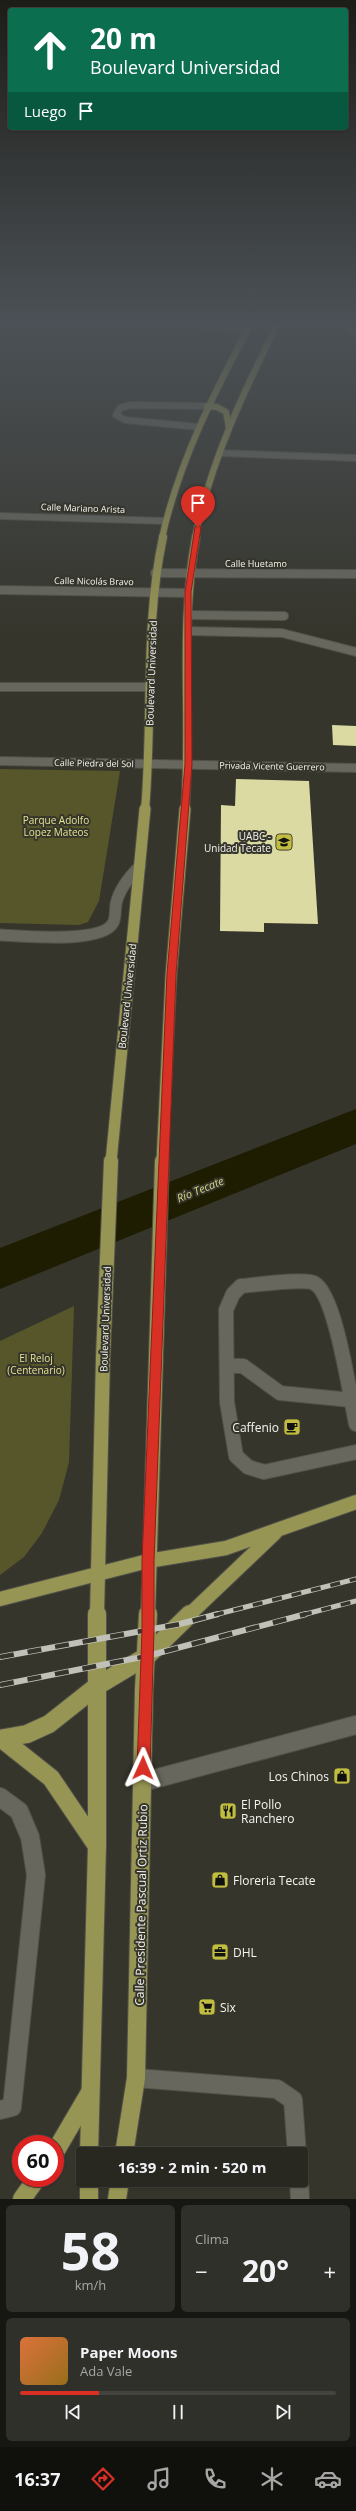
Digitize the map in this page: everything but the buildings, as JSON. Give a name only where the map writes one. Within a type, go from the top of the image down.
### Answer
[{"type":"main road","name":"Boulevard Universidad","points":[[97,1686],[103,1358],[112,1146],[149,764],[149,687],[154,592],[166,521],[199,428]]},
{"type":"main road","points":[[146,1656],[148,1561],[158,1333],[164,1123],[172,974],[189,764],[188,592],[201,512],[229,428]]},
{"type":"main road","points":[[0,1598],[148,1561],[226,1548],[278,1531],[356,1502]]},
{"type":"main road","points":[[1,1739],[27,1734],[49,1724],[97,1686],[146,1656],[278,1531]]},
{"type":"main road","name":"Calle Presidente Pascual Ortiz Rubio","points":[[125,2147],[136,2078],[146,1656]]},
{"type":"main road","points":[[89,2147],[89,2093],[97,1846],[97,1686]]},
{"type":"main road","points":[[1,1739],[51,1778],[97,1846]]},
{"type":"main road","points":[[64,2136],[89,2093]]},
{"type":"main road","points":[[22,2199],[31,2187]]},
{"type":"main road","points":[[89,2187],[89,2199]]},
{"type":"main road","points":[[117,2199],[119,2187]]},
{"type":"street","points":[[220,453],[356,458]]},
{"type":"street","name":"Calle Mariano Arista","points":[[0,516],[166,521]]},
{"type":"street","name":"Calle Huetamo","points":[[156,573],[356,574]]},
{"type":"street","name":"Calle Nicolás Bravo","points":[[0,590],[188,592]]},
{"type":"street","points":[[188,615],[284,616]]},
{"type":"street","points":[[188,631],[282,633],[356,652]]},
{"type":"street","points":[[0,687],[149,687]]},
{"type":"street","name":"Calle Piedra del Sol","points":[[0,761],[189,764]]},
{"type":"street","name":"Privada Vicente Guerrero","points":[[189,764],[356,768]]},
{"type":"street","points":[[0,935],[90,935],[108,929],[113,923],[118,895],[126,880],[140,866]]},
{"type":"street","points":[[356,1424],[335,1323],[323,1290],[313,1282],[301,1281],[241,1286],[233,1294],[226,1310],[227,1402],[236,1456],[248,1467],[264,1472],[356,1452]]},
{"type":"street","points":[[227,1366],[243,1366],[280,1393],[351,1400]]},
{"type":"street","points":[[143,1782],[356,1725]]},
{"type":"street","points":[[0,1797],[19,1811],[30,1837],[36,1875],[30,1950],[12,2107],[0,2110]]},
{"type":"street","points":[[136,2078],[277,2089],[293,2100],[296,2147]]},
{"type":"street","points":[[299,2187],[300,2199]]},
{"type":"green space","name":"Parque Adolfo Lopez Mateos","points":[[0,769],[120,771],[99,901],[88,922],[79,925],[0,923]]},
{"type":"green space","name":"El Reloj (Centenario)","points":[[74,1306],[69,1462],[59,1500],[42,1533],[24,1557],[0,1575],[0,1341]]},
{"type":"waterway","name":"Río Tecate","points":[[0,1269],[356,1126]]},
{"type":"railway","points":[[214,1615],[356,1579]]},
{"type":"railway","points":[[302,1615],[356,1601]]},
{"type":"railway","points":[[0,1657],[180,1624],[218,1614]]},
{"type":"railway","points":[[0,1685],[147,1656],[306,1614]]},
{"type":"place","name":"UABC - Unidad Tecate","points":[[284,842]]},
{"type":"place","name":"Caffenio","points":[[292,1427]]},
{"type":"place","name":"Los Chinos","points":[[342,1776]]},
{"type":"place","name":"El Pollo Ranchero","points":[[228,1811]]},
{"type":"place","name":"Floreria Tecate","points":[[220,1880]]},
{"type":"place","name":"DHL","points":[[220,1952]]},
{"type":"place","name":"Six","points":[[207,2007]]},
{"type":"route","points":[[143,1768],[144,1689],[148,1630],[148,1561],[158,1333],[164,1123],[172,974],[189,764],[188,592],[198,527]]}]
